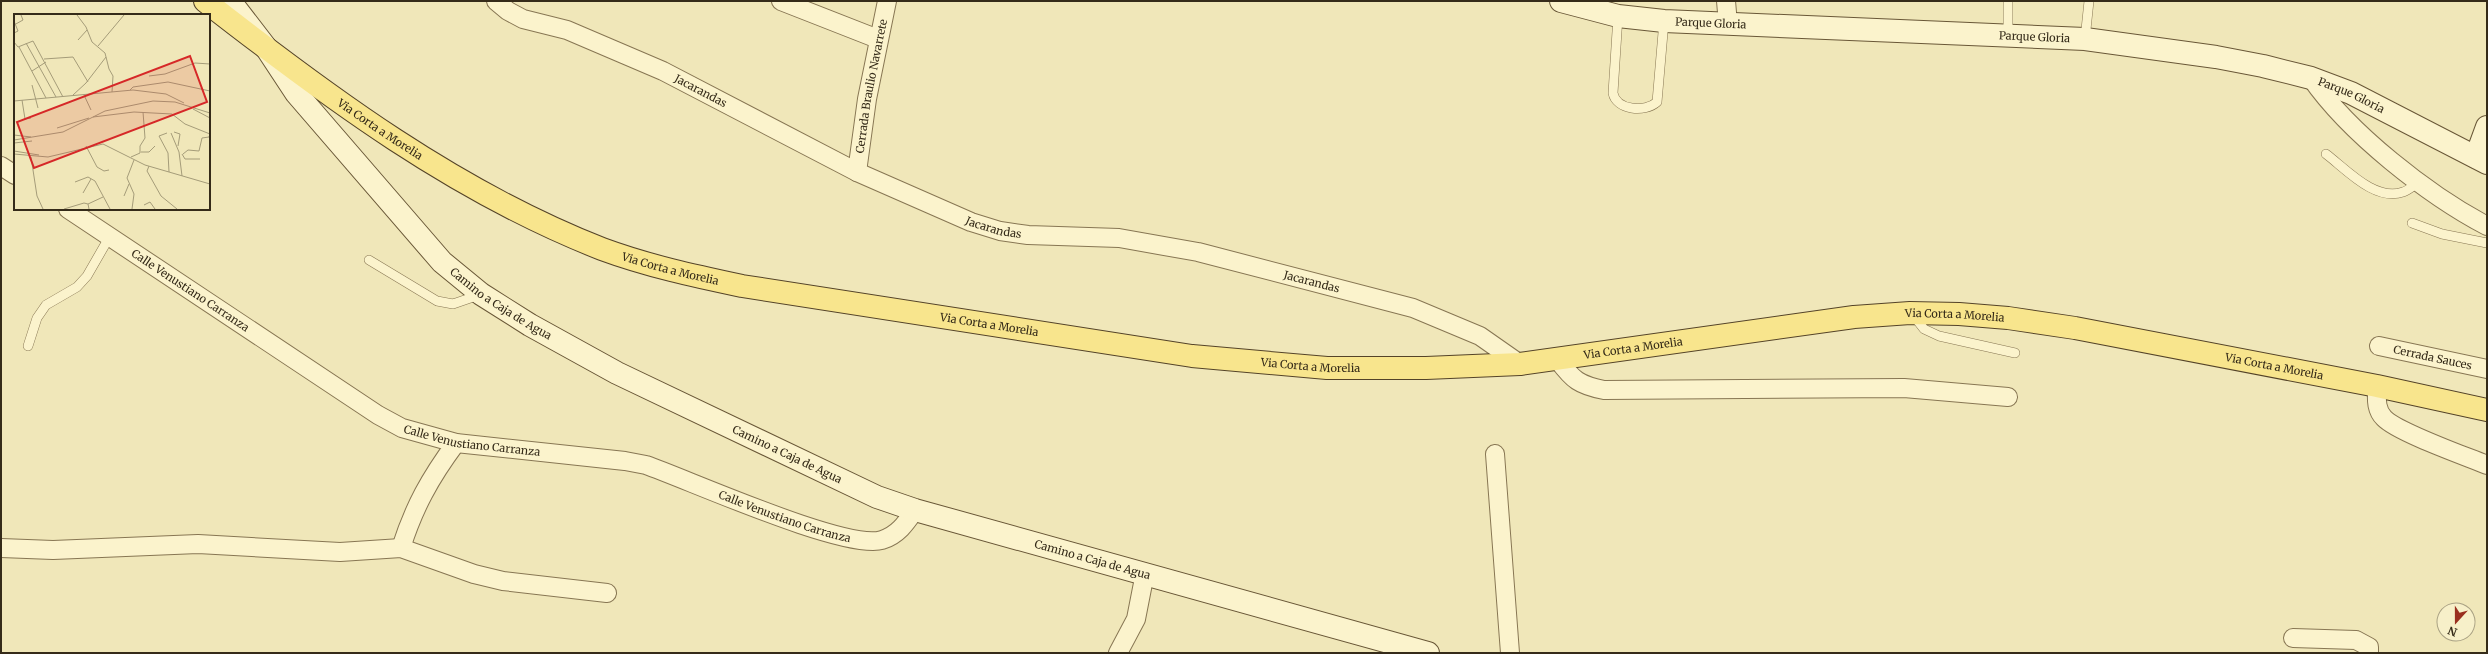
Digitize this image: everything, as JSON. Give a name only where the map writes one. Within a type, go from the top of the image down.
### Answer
[{"type":"main road","name":"Via Corta a Morelia","points":[[205,1],[311,83],[404,146],[469,184],[539,221],[602,249],[670,271],[750,287],[1192,356],[1252,363],[1327,368],[1426,368],[1520,364],[1558,360],[1854,317],[1910,313],[1973,315],[2060,326],[2377,386],[2487,410]]},
{"type":"main road","name":"Camino a Caja de Agua","points":[[230,1],[267,49],[296,93],[442,262],[481,294],[530,325],[617,373],[877,497],[915,510],[1146,573],[1428,653]]},
{"type":"main road","name":"Parque Gloria","points":[[1562,1],[1618,16],[1664,21],[2085,38],[2216,57],[2263,66],[2311,78],[2351,93],[2481,160]]},
{"type":"main road","points":[[2481,160],[2487,127]]},
{"type":"street","name":"Jacarandas","points":[[496,1],[508,11],[523,19],[567,30],[663,71],[857,172],[971,222],[1000,231],[1028,236],[1119,238],[1198,252],[1413,308],[1480,336],[1520,364]]},
{"type":"street","points":[[780,1],[878,39]]},
{"type":"street","name":"Cerrada Braulio Navarrete","points":[[857,172],[867,99],[878,39],[887,1]]},
{"type":"street","points":[[1726,1],[1728,24]]},
{"type":"street","points":[[2311,78],[2328,102],[2347,123],[2419,182],[2465,215],[2487,226]]},
{"type":"street","points":[[1,166],[14,174]]},
{"type":"street","name":"Calle Venustiano Carranza","points":[[70,210],[378,415],[402,428],[456,444],[625,461],[646,465],[816,530],[858,539],[881,540],[899,531],[915,510]]},
{"type":"street","name":"Cerrada Sauces","points":[[2379,346],[2487,369]]},
{"type":"street","points":[[1558,360],[1570,376],[1584,386],[1604,390],[1904,388],[2008,397]]},
{"type":"street","points":[[2377,386],[2376,404],[2384,418],[2397,427],[2487,465]]},
{"type":"street","points":[[401,548],[412,513],[431,477],[456,444]]},
{"type":"street","points":[[1495,454],[1510,653]]},
{"type":"street","points":[[1,548],[53,550],[198,544],[340,552],[401,548],[474,574],[503,581],[607,593]]},
{"type":"street","points":[[1118,653],[1136,619],[1146,573]]},
{"type":"street","points":[[2292,638],[2356,640],[2369,647],[2369,653]]},
{"type":"lane","points":[[2008,1],[2008,34]]},
{"type":"lane","points":[[2085,38],[2089,1]]},
{"type":"lane","points":[[1618,16],[1613,93],[1614,99],[1618,104],[1625,107],[1646,108],[1652,107],[1657,102],[1664,21]]},
{"type":"lane","points":[[2326,154],[2372,188],[2386,194],[2403,192],[2419,182]]},
{"type":"lane","points":[[2412,223],[2442,234],[2487,243]]},
{"type":"lane","points":[[28,346],[37,318],[46,305],[78,287],[87,276],[110,236]]},
{"type":"lane","points":[[369,260],[437,301],[453,304],[481,294]]},
{"type":"lane","points":[[1910,313],[1924,329],[1939,336],[2015,353]]}]
